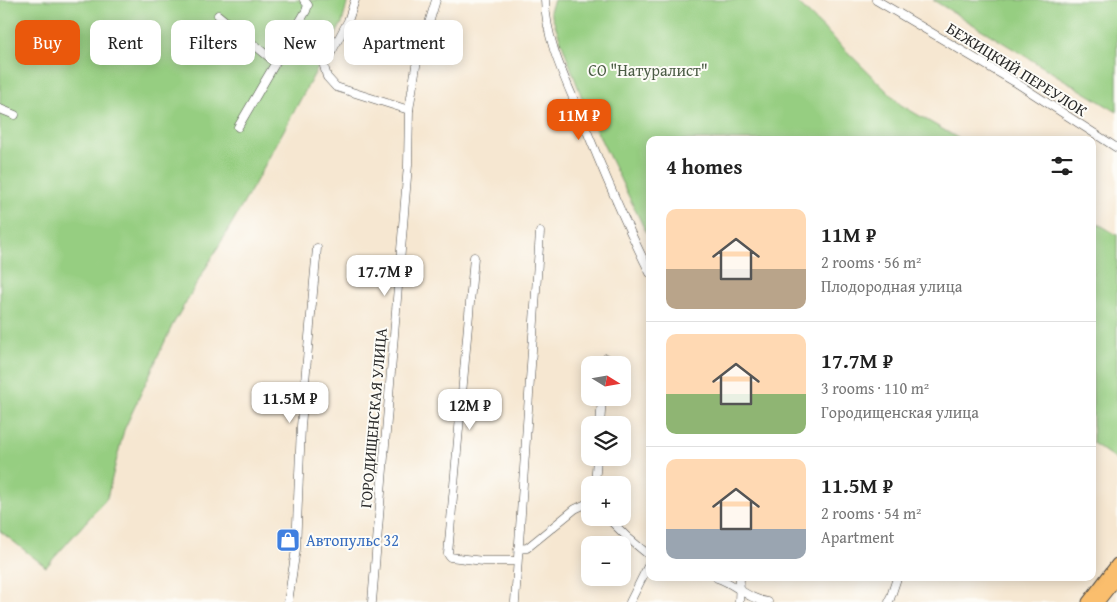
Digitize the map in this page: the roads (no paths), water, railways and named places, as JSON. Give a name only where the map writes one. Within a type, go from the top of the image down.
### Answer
[{"type":"main road","points":[[1088,602],[1117,564]]},
{"type":"main road","points":[[1098,602],[1117,578]]},
{"type":"street","points":[[301,20],[308,5],[304,0]]},
{"type":"street","points":[[355,0],[348,21],[324,66],[327,77],[336,87],[409,110]]},
{"type":"street","name":"ГОРОДИЩЕНСКАЯ УЛИЦА","points":[[372,602],[408,165],[409,110],[416,66],[436,0]]},
{"type":"street","points":[[544,0],[549,37],[557,59],[616,200],[646,264]]},
{"type":"street","name":"БЕЖИЦКИЙ ПЕРЕУЛОК","points":[[876,0],[1015,82],[1117,148]]},
{"type":"street","points":[[218,15],[265,54]]},
{"type":"street","points":[[238,127],[273,65]]},
{"type":"street","points":[[0,109],[15,115]]},
{"type":"street","points":[[515,602],[540,232]]},
{"type":"street","points":[[288,602],[296,549],[301,426],[316,248]]},
{"type":"street","points":[[474,257],[448,554],[450,557],[463,559],[517,561]]},
{"type":"street","points":[[518,550],[527,548],[581,506]]},
{"type":"street","points":[[616,526],[646,553]]},
{"type":"street","points":[[630,602],[646,570]]},
{"type":"street","points":[[726,581],[732,583],[750,598],[768,602]]},
{"type":"street","points":[[739,602],[740,581]]},
{"type":"street","points":[[889,602],[896,581]]},
{"type":"place","name":"Автопульс 32","points":[[288,540]]},
{"type":"park label","name":"СО \"Натуралист\"","points":[[648,70]]}]
